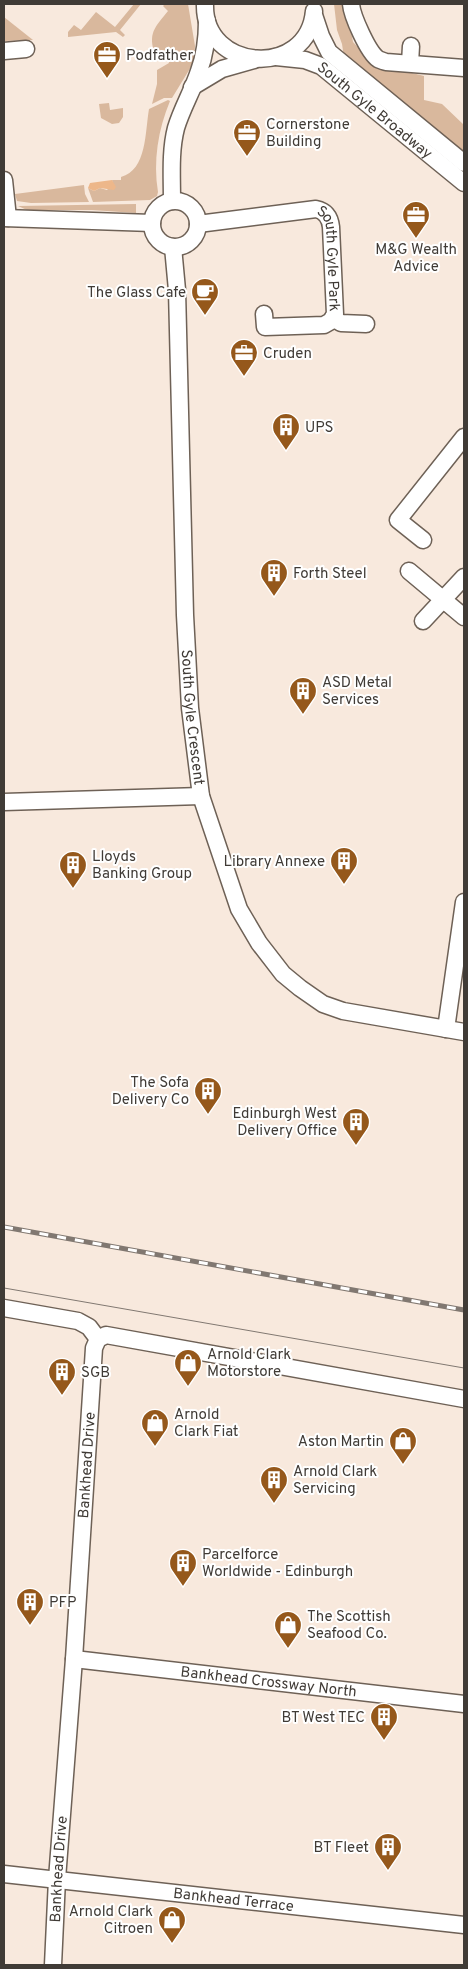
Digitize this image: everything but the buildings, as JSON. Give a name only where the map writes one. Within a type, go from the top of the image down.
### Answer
[{"type":"street","name":"South Gyle Broadway","points":[[205,4],[208,21],[215,36],[226,48],[240,56],[256,60],[276,58],[305,60],[322,66],[464,183]]},
{"type":"street","points":[[351,4],[352,12],[370,49],[377,58],[386,62],[464,68]]},
{"type":"street","name":"South Gyle Broadway","points":[[276,58],[290,51],[301,41],[309,29],[314,9]]},
{"type":"street","name":"South Gyle Broadway","points":[[314,9],[321,36],[329,52],[464,163]]},
{"type":"street","points":[[172,201],[172,156],[176,130],[204,54],[208,21]]},
{"type":"street","points":[[410,63],[411,46]]},
{"type":"street","points":[[4,51],[26,48]]},
{"type":"street","points":[[192,87],[222,69],[256,60]]},
{"type":"street","points":[[4,180],[6,218],[152,222]]},
{"type":"street","points":[[172,201],[180,202],[193,210],[198,224],[196,232],[187,243],[172,247],[166,245],[155,236],[152,222],[156,210],[160,206],[172,201]]},
{"type":"street","name":"South Gyle Park","points":[[198,224],[316,209],[325,212],[330,221],[331,228],[335,314],[331,322],[324,325],[265,327],[264,314]]},
{"type":"street","name":"South Gyle Crescent","points":[[172,247],[177,290],[185,615],[190,708],[201,796],[239,909],[259,944],[283,974],[323,1004],[343,1011],[464,1032]]},
{"type":"street","points":[[333,318],[341,323],[366,324]]},
{"type":"street","points":[[423,540],[398,520],[464,437]]},
{"type":"street","points":[[409,571],[464,616]]},
{"type":"street","points":[[423,622],[464,576]]},
{"type":"street","points":[[4,802],[201,796]]},
{"type":"street","points":[[446,1029],[464,902]]},
{"type":"street","points":[[4,1308],[78,1321],[89,1327],[98,1339],[106,1335],[464,1399]]},
{"type":"street","name":"Bankhead Drive","points":[[53,1965],[57,1879],[74,1659],[94,1348],[98,1339]]},
{"type":"street","name":"Bankhead Crossway North","points":[[74,1659],[464,1704]]},
{"type":"street","name":"Bankhead Terrace","points":[[4,1874],[464,1925]]},
{"type":"shaded area","points":[[134,4],[141,4],[120,30],[125,35],[123,37],[116,32],[68,37],[68,32],[74,25],[81,30],[96,12],[115,27]]},
{"type":"shaded area","points":[[165,4],[188,4],[195,46],[194,62],[172,98],[164,98],[152,104],[157,84],[157,70],[169,63],[167,51],[154,51],[152,44],[155,29],[168,11],[163,6]]},
{"type":"shaded area","points":[[334,4],[346,4],[353,42],[373,63],[424,76],[424,100],[442,104],[464,125],[464,155],[344,57],[337,30]]},
{"type":"shaded area","points":[[4,17],[33,40],[4,41]]},
{"type":"shaded area","points":[[168,100],[170,101],[162,123],[156,157],[157,196],[150,200],[93,202],[88,188],[94,191],[100,188],[107,190],[113,183],[112,180],[121,180],[121,177],[130,173],[136,167],[143,149],[149,109]]},
{"type":"shaded area","points":[[109,103],[110,110],[123,108],[123,117],[119,123],[112,124],[101,118],[99,104]]},
{"type":"shaded area","points":[[112,180],[116,187],[114,190],[100,188],[94,191],[88,188],[90,183]]},
{"type":"shaded area","points":[[84,185],[85,194],[89,202],[31,203],[17,201],[15,194]]},
{"type":"shaded area","points":[[136,204],[136,213],[92,210],[27,210],[18,206]]},
{"type":"tram line","points":[[4,1288],[464,1368]]},
{"type":"railway","points":[[4,1227],[464,1310]]},
{"type":"place","name":"Podfather","points":[[107,79]]},
{"type":"place","name":"Cornerstone Building","points":[[247,157]]},
{"type":"place","name":"M&G Wealth Advice","points":[[416,239]]},
{"type":"place","name":"The Glass Cafe","points":[[205,316]]},
{"type":"place","name":"Cruden","points":[[244,377]]},
{"type":"place","name":"UPS","points":[[286,451]]},
{"type":"place","name":"Forth Steel","points":[[274,597]]},
{"type":"place","name":"ASD Metal Services","points":[[303,715]]},
{"type":"place","name":"Library Annexe","points":[[344,885]]},
{"type":"place","name":"Lloyds Banking Group","points":[[73,889]]},
{"type":"place","name":"The Sofa Delivery Co","points":[[208,1115]]},
{"type":"place","name":"Edinburgh West Delivery Office","points":[[356,1146]]},
{"type":"place","name":"Arnold Clark Motorstore","points":[[188,1387]]},
{"type":"place","name":"SGB","points":[[62,1396]]},
{"type":"place","name":"Arnold Clark Fiat","points":[[155,1447]]},
{"type":"place","name":"Aston Martin","points":[[403,1465]]},
{"type":"place","name":"Arnold Clark Servicing","points":[[274,1504]]},
{"type":"place","name":"Parcelforce Worldwide - Edinburgh","points":[[183,1587]]},
{"type":"place","name":"PFP","points":[[30,1626]]},
{"type":"place","name":"The Scottish Seafood Co.","points":[[288,1649]]},
{"type":"place","name":"BT West TEC","points":[[384,1741]]},
{"type":"place","name":"BT Fleet","points":[[388,1871]]},
{"type":"place","name":"Arnold Clark Citroen","points":[[172,1944]]}]
